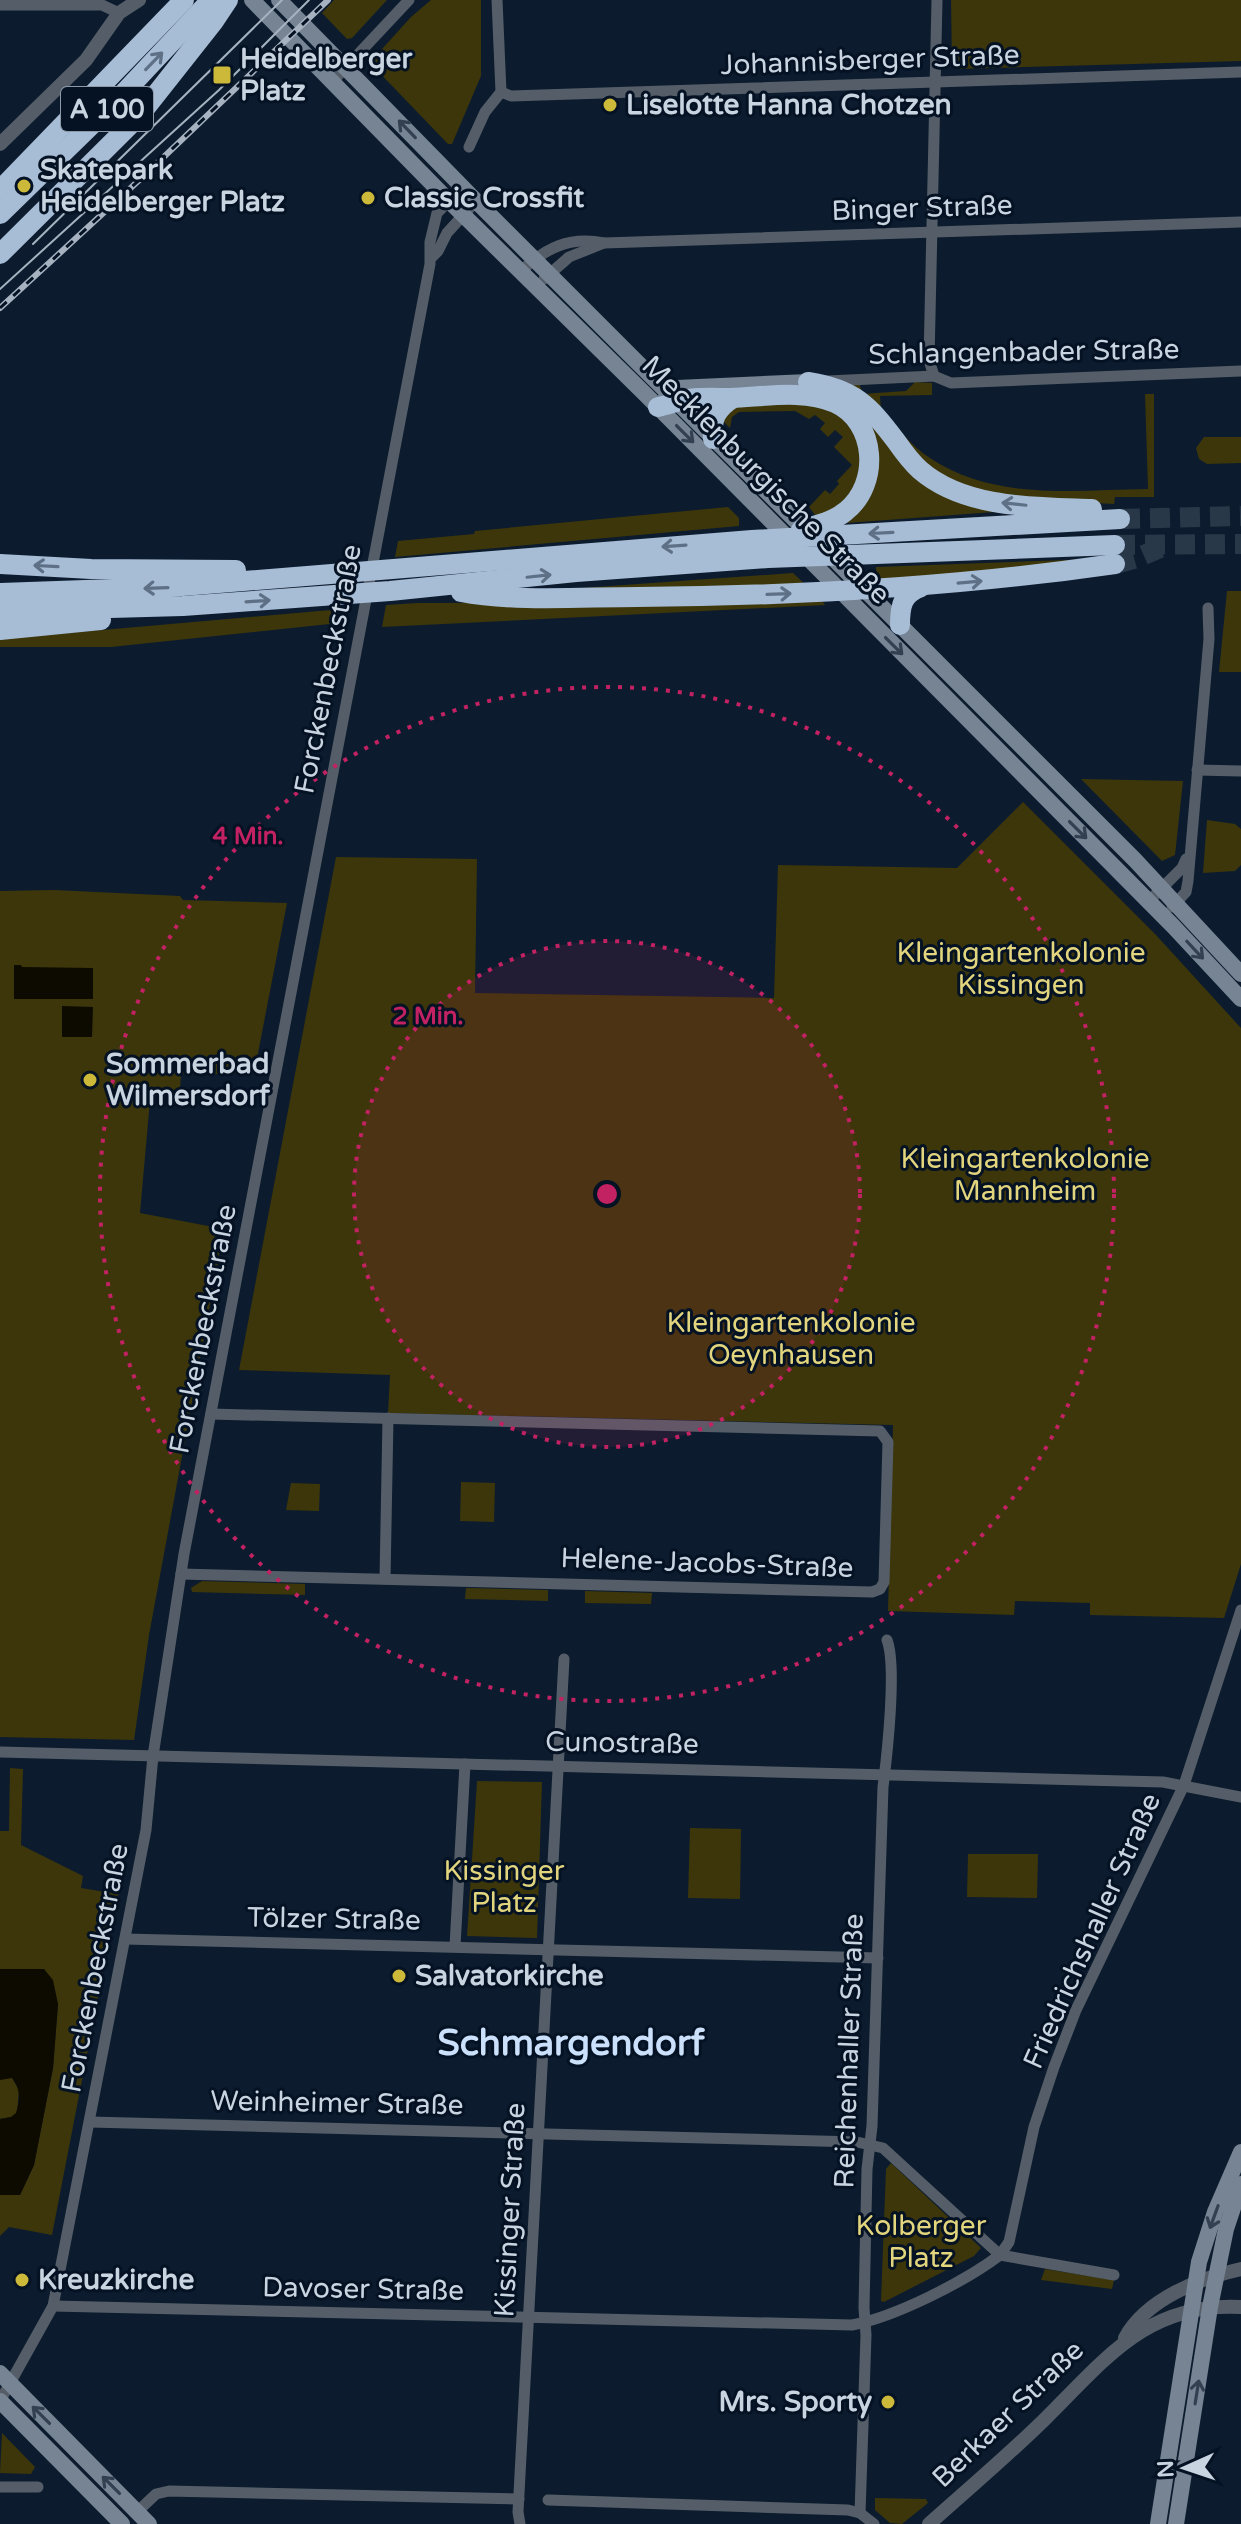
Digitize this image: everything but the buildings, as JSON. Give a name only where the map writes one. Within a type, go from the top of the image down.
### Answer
[{"type":"highway","name":"A 100","points":[[0,190],[184,0]]},
{"type":"highway","name":"A 100","points":[[0,214],[120,97],[211,0]]},
{"type":"highway","points":[[0,254],[139,116],[228,0]]},
{"type":"highway","points":[[0,593],[289,579],[390,591],[771,549],[849,535],[1120,514],[1004,503],[957,491],[920,470],[876,414],[858,398],[840,388],[808,382]]},
{"type":"highway","points":[[669,401],[808,396],[835,403],[847,411],[861,430],[867,444],[869,471],[860,496],[835,519],[771,549]]},
{"type":"highway","points":[[713,439],[715,414],[719,407],[733,398]]},
{"type":"highway","points":[[0,611],[183,606],[333,586],[390,570],[752,540],[771,549],[867,553],[1115,554],[1012,578],[926,586],[851,586],[719,596],[572,597],[478,595],[433,587]]},
{"type":"highway","points":[[0,564],[171,571],[274,570],[289,579]]},
{"type":"highway","points":[[900,625],[903,600],[914,590],[926,586]]},
{"type":"highway","points":[[0,630],[160,614],[183,606]]},
{"type":"main road","name":"Mecklenburgische Straße","points":[[279,0],[621,345],[669,401],[851,586],[900,625],[1162,889],[1241,974]]},
{"type":"main road","name":"Mecklenburgische Straße","points":[[257,4],[449,201],[609,358],[669,401],[713,439],[1241,999]]},
{"type":"main road","points":[[609,358],[621,345]]},
{"type":"main road","points":[[669,401],[677,388],[808,382]]},
{"type":"main road","points":[[1158,2524],[1194,2285],[1215,2212],[1241,2152]]},
{"type":"main road","points":[[1176,2524],[1210,2307],[1226,2229],[1241,2184]]},
{"type":"main road","points":[[5,2378],[143,2518]]},
{"type":"main road","points":[[0,2401],[122,2524]]},
{"type":"street","points":[[0,5],[120,7],[139,0]]},
{"type":"street","points":[[333,81],[409,0]]},
{"type":"street","points":[[469,147],[485,112],[501,92],[497,0]]},
{"type":"street","points":[[934,376],[929,360],[937,0]]},
{"type":"street","points":[[0,144],[86,60],[120,7]]},
{"type":"street","name":"Johannisberger Straße","points":[[501,92],[511,96],[1241,72]]},
{"type":"street","name":"Forckenbeckstraße","points":[[0,2401],[5,2378],[53,2306],[146,1830],[153,1756],[181,1574],[432,257],[430,242],[435,218],[463,187]]},
{"type":"street","name":"Forckenbeckstraße","points":[[432,257],[447,233],[476,201]]},
{"type":"street","name":"Binger Straße","points":[[521,271],[534,259],[561,244],[594,241],[1241,222]]},
{"type":"street","name":"Binger Straße","points":[[537,286],[569,257],[604,243]]},
{"type":"street","name":"Schlangenbader Straße","points":[[808,382],[934,376],[951,383],[1241,371]]},
{"type":"street","points":[[1163,916],[1186,892],[1209,639],[1208,608]]},
{"type":"street","points":[[1197,770],[1241,771]]},
{"type":"street","points":[[1148,902],[1182,868],[1190,852]]},
{"type":"street","name":"Helene-Jacobs-Straße","points":[[181,1574],[876,1591],[884,1582],[888,1442],[884,1434],[875,1430],[211,1414]]},
{"type":"street","points":[[385,1579],[388,1418]]},
{"type":"street","name":"Friedrichshaller Straße","points":[[1000,2255],[1009,2242],[1034,2127],[1054,2067],[1076,2010],[1184,1785],[1241,1610]]},
{"type":"street","name":"Reichenhaller Straße","points":[[860,2513],[869,2145],[890,1658],[887,1640]]},
{"type":"street","name":"Kissinger Straße","points":[[520,2524],[528,2317],[564,1659]]},
{"type":"street","name":"Cunostraße","points":[[0,1752],[885,1773],[1184,1785],[1241,1797]]},
{"type":"street","points":[[455,1946],[465,1764]]},
{"type":"street","name":"Tölzer Straße","points":[[125,1939],[878,1958]]},
{"type":"street","name":"Weinheimer Straße","points":[[90,2122],[857,2142],[869,2145]]},
{"type":"street","points":[[869,2145],[883,2148],[1000,2255],[1114,2275]]},
{"type":"street","points":[[865,2322],[879,2319],[954,2283],[1000,2255]]},
{"type":"street","name":"Berkaer Straße","points":[[1123,2342],[1144,2314],[1171,2295],[1241,2269]]},
{"type":"street","name":"Davoser Straße","points":[[53,2306],[852,2325],[865,2322]]},
{"type":"street","name":"Berkaer Straße","points":[[929,2524],[1042,2422],[1123,2342],[1164,2320],[1191,2310],[1241,2307]]},
{"type":"street","points":[[0,2487],[38,2487]]},
{"type":"street","points":[[143,2518],[156,2494],[169,2491],[519,2499]]},
{"type":"street","points":[[548,2500],[846,2510],[860,2513],[874,2524]]},
{"type":"green space","points":[[334,0],[387,0],[352,38],[347,39],[322,13]]},
{"type":"green space","points":[[431,0],[481,0],[481,76],[452,144],[448,144],[372,65],[373,59],[411,17]]},
{"type":"green space","points":[[951,0],[1241,0],[1241,61],[956,69],[952,65]]},
{"type":"green space","points":[[915,382],[932,383],[932,395],[880,396],[881,410],[916,448],[955,472],[1008,487],[1036,490],[1148,489],[1145,394],[1154,394],[1154,497],[1115,497],[1114,504],[1008,498],[941,479],[846,384],[860,385],[862,394],[906,391]]},
{"type":"green space","points":[[804,401],[839,413],[861,443],[857,492],[818,519],[809,507],[825,490],[830,494],[852,465],[834,447],[843,437],[835,430],[828,437],[820,429],[825,423],[815,415],[809,419],[795,411],[739,412],[732,417],[730,428],[718,416],[724,408]]},
{"type":"green space","points":[[857,405],[914,467],[994,512],[847,523],[872,442]]},
{"type":"green space","points":[[1204,437],[1241,437],[1241,463],[1207,464],[1199,459],[1196,448]]},
{"type":"green space","points":[[728,507],[739,518],[739,526],[395,557],[398,541]]},
{"type":"green space","points":[[1094,559],[885,584],[876,574],[876,567]]},
{"type":"green space","points":[[793,573],[808,587],[540,591]]},
{"type":"green space","points":[[1227,591],[1241,591],[1241,672],[1219,672]]},
{"type":"green space","points":[[823,602],[825,605],[382,627],[386,605],[417,603]]},
{"type":"green space","points":[[342,609],[339,623],[111,647],[0,647],[0,639]]},
{"type":"green space","points":[[1081,779],[1183,781],[1175,855],[1162,861]]},
{"type":"green space","points":[[1023,802],[1156,935],[1241,1028],[1241,1564],[1224,1618],[1090,1615],[1090,1603],[1015,1601],[1014,1615],[888,1611],[893,1425],[388,1413],[390,1375],[239,1370],[336,857],[477,859],[475,993],[774,998],[778,865],[957,868]]},
{"type":"green space","points":[[1207,820],[1235,824],[1241,829],[1241,865],[1235,871],[1203,873]]},
{"type":"green space","points":[[54,890],[180,896],[183,900],[287,903],[254,1074],[181,1074],[180,1090],[151,1089],[140,1213],[224,1229],[149,1635],[134,1740],[0,1737],[0,891]]},
{"type":"green space","points":[[461,1482],[495,1483],[494,1522],[460,1521]]},
{"type":"green space","points":[[291,1483],[320,1484],[319,1511],[286,1510]]},
{"type":"green space","points":[[202,1581],[305,1584],[305,1595],[192,1592],[191,1588]]},
{"type":"green space","points":[[466,1588],[548,1590],[548,1601],[465,1599]]},
{"type":"green space","points":[[585,1591],[652,1593],[651,1604],[585,1603]]},
{"type":"green space","points":[[10,1768],[23,1769],[21,1845],[83,1876],[81,1888],[118,1894],[52,2235],[9,2227],[0,2236],[0,2195],[20,2195],[34,2165],[53,2068],[58,2004],[44,1969],[0,1969],[0,1831],[9,1831]]},
{"type":"green space","name":"Kissinger Platz","points":[[477,1781],[542,1782],[537,1938],[467,1936]]},
{"type":"green space","points":[[690,1828],[741,1829],[740,1899],[688,1898]]},
{"type":"green space","points":[[968,1854],[1038,1854],[1037,1898],[967,1897]]},
{"type":"green space","points":[[12,2078],[19,2090],[17,2113],[0,2119],[0,2080]]},
{"type":"green space","name":"Kolberger Platz","points":[[891,2163],[981,2248],[974,2256],[884,2302],[881,2301],[886,2169]]},
{"type":"green space","points":[[1045,2269],[1114,2280],[1112,2289],[1041,2280]]},
{"type":"green space","points":[[2,2433],[35,2467],[31,2474],[0,2473]]},
{"type":"green space","points":[[875,2498],[926,2499],[928,2503],[902,2524],[890,2523],[875,2510]]},
{"type":"shaded area","points":[[14,965],[93,968],[93,999],[14,999]]},
{"type":"shaded area","points":[[62,1006],[93,1007],[92,1037],[62,1037]]},
{"type":"shaded area","points":[[0,1969],[44,1969],[53,1980],[58,2004],[53,2068],[34,2165],[20,2195],[0,2195],[0,2119],[16,2113],[19,2095],[12,2078],[0,2080]]},
{"type":"tunnel","points":[[1120,519],[1241,516]]},
{"type":"tunnel","points":[[1115,545],[1241,544]]},
{"type":"tunnel","points":[[1115,564],[1160,548]]},
{"type":"tram line","points":[[33,244],[282,0]]},
{"type":"tram line","points":[[0,289],[219,90],[309,0]]},
{"type":"railway","points":[[0,308],[328,0]]},
{"type":"place","name":"Heidelberger Platz","points":[[222,75]]},
{"type":"place","name":"Liselotte Hanna Chotzen","points":[[610,105]]},
{"type":"place","name":"Skatepark Heidelberger Platz","points":[[24,186]]},
{"type":"place","name":"Classic Crossfit","points":[[368,198]]},
{"type":"place","name":"Sommerbad Wilmersdorf","points":[[90,1080]]},
{"type":"place","name":"Salvatorkirche","points":[[399,1976]]},
{"type":"place","name":"Kreuzkirche","points":[[22,2280]]},
{"type":"place","name":"Mrs. Sporty","points":[[888,2402]]},
{"type":"district","name":"Schmargendorf","points":[[571,2043]]},
{"type":"park label","name":"Kleingartenkolonie Kissingen","points":[[1021,969]]},
{"type":"park label","name":"Kleingartenkolonie Mannheim","points":[[1025,1175]]},
{"type":"park label","name":"Kleingartenkolonie Oeynhausen","points":[[791,1339]]}]
